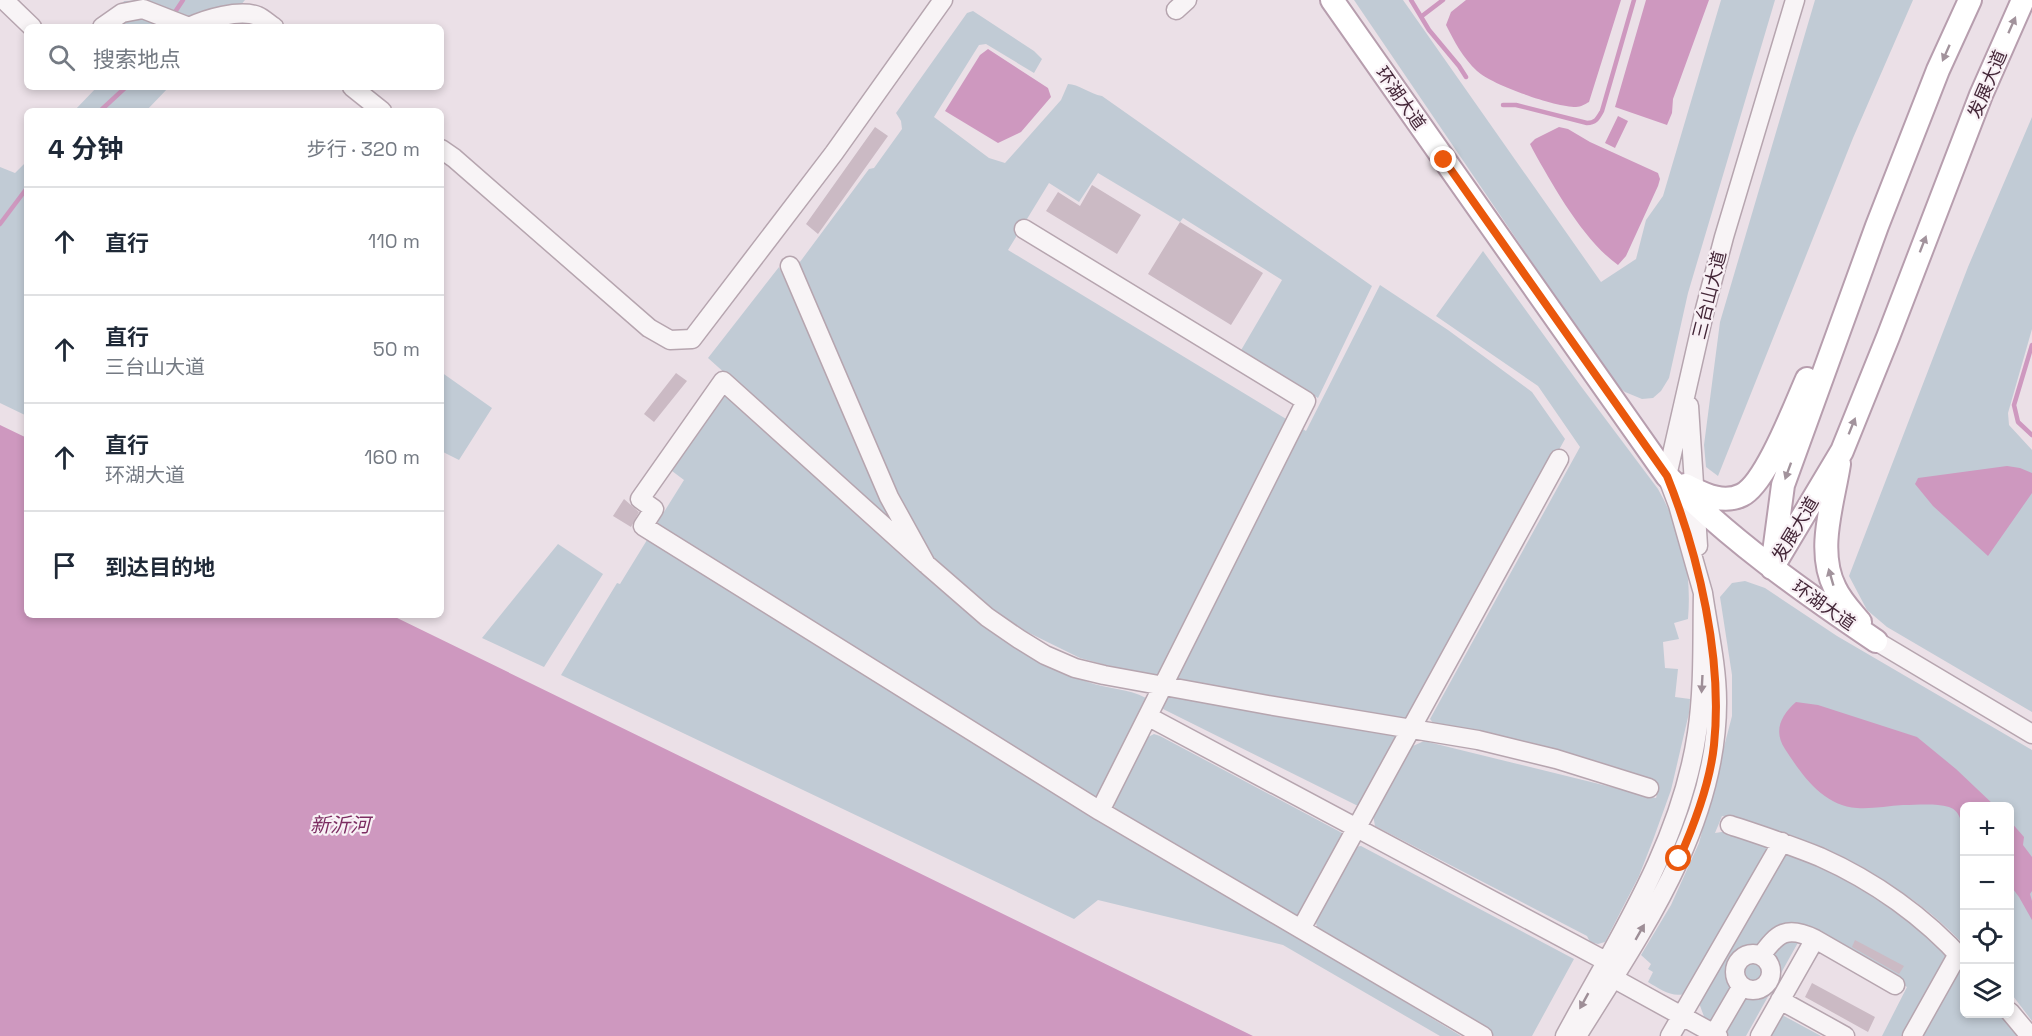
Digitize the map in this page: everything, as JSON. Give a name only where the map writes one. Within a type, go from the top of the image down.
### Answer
[{"type":"main road","name":"环湖大道","points":[[1332,0],[1667,476]]},
{"type":"main road","name":"发展大道","points":[[1772,568],[1783,485],[1938,70],[1970,0]]},
{"type":"main road","name":"发展大道","points":[[1772,568],[1842,451],[1981,94],[2024,0]]},
{"type":"main road","points":[[1667,476],[1694,496],[1724,498],[1741,496],[1754,486],[1771,457],[1810,374],[1854,290]]},
{"type":"main road","points":[[1842,451],[1827,538],[1827,561],[1834,586],[1842,600],[1876,641]]},
{"type":"main road","name":"环湖大道","points":[[1694,496],[1772,568],[1876,641]]},
{"type":"street","points":[[4,0],[29,24]]},
{"type":"street","points":[[444,152],[649,328],[670,340],[692,339],[834,153],[943,0]]},
{"type":"street","name":"三台山大道","points":[[1667,476],[1724,237],[1795,0]]},
{"type":"street","points":[[106,24],[122,13],[150,6],[183,24]]},
{"type":"street","points":[[195,24],[206,19],[237,15],[258,16],[270,24]]},
{"type":"street","points":[[356,90],[378,108]]},
{"type":"street","points":[[1024,228],[1306,401],[1100,811]]},
{"type":"street","points":[[790,266],[889,497],[926,564]]},
{"type":"street","points":[[1484,1036],[1100,811],[643,526],[654,509],[640,500],[723,381],[926,564],[1003,630],[1075,668],[1164,686],[1478,740],[1556,759],[1649,788]]},
{"type":"street","points":[[1564,1036],[1610,969],[1679,859],[1694,822],[1714,747],[1717,700],[1703,593],[1694,496],[1688,385]]},
{"type":"street","points":[[1301,929],[1558,459]]},
{"type":"street","points":[[1577,1036],[1610,969],[1662,851],[1689,772],[1697,734],[1702,683],[1703,593],[1678,504],[1667,476]]},
{"type":"street","name":"环湖大道","points":[[1876,641],[2032,734]]},
{"type":"street","points":[[1149,717],[1356,827],[1610,969],[1681,1016],[1716,1035],[1742,986]]},
{"type":"street","points":[[1676,815],[1694,822]]},
{"type":"street","points":[[1730,825],[1821,858],[1869,884],[1912,912],[1947,941],[1960,956]]},
{"type":"street","points":[[1670,1036],[1782,842]]},
{"type":"street","points":[[1662,851],[1679,859]]},
{"type":"street","points":[[1761,956],[1774,938],[1798,931],[1895,985]]},
{"type":"street","points":[[1760,1036],[1815,939]]},
{"type":"street","points":[[1718,953],[1737,964]]},
{"type":"street","points":[[1746,955],[1761,956],[1770,967],[1768,981],[1758,989],[1752,990],[1742,986],[1735,976],[1737,964],[1746,955]]},
{"type":"street","points":[[1912,1036],[1960,959]]},
{"type":"street","points":[[1768,981],[1783,995],[1845,1036]]},
{"type":"street","points":[[2014,1017],[2030,1036]]},
{"type":"shaded area","points":[[245,0],[225,24],[109,24],[124,1]]},
{"type":"shaded area","points":[[1354,0],[1403,0],[1601,282],[1636,259],[1646,220],[1663,196],[1721,0],[1775,0],[1688,293],[1669,378],[1661,391],[1653,398],[1642,399],[1625,392],[1614,383]]},
{"type":"shaded area","points":[[1815,0],[1913,0],[1853,138],[1718,476],[1706,467],[1704,445],[1720,322]]},
{"type":"shaded area","points":[[973,11],[1034,51],[1042,59],[1034,73],[986,44],[979,45],[934,117],[989,158],[1005,163],[1061,100],[1068,84],[1076,86],[1102,96],[1372,286],[1318,398],[1240,352],[1282,280],[1183,218],[1180,222],[1098,173],[1079,202],[1049,183],[1008,250],[1306,431],[1380,285],[1448,330],[1532,392],[1565,439],[1360,807],[1161,708],[1150,677],[1080,658],[1015,626],[978,600],[708,358],[779,267],[843,409],[797,266],[869,169],[874,168],[902,129],[901,121],[896,113],[967,13]]},
{"type":"shaded area","points":[[94,90],[166,90],[149,108],[77,108]]},
{"type":"shaded area","points":[[2032,117],[2032,329],[2008,413],[2009,425],[2032,450],[2032,712],[1887,627],[1867,610],[1849,576],[1968,267]]},
{"type":"shaded area","points":[[24,164],[24,415],[0,403],[0,167],[15,173]]},
{"type":"shaded area","points":[[1483,251],[1658,489],[1679,536],[1687,568],[1688,619],[1674,623],[1679,639],[1663,642],[1665,668],[1678,669],[1675,697],[1690,699],[1689,713],[1671,790],[1639,876],[1605,942],[1598,944],[1590,942],[1587,936],[1375,826],[1373,815],[1413,746],[1424,741],[1656,798],[1659,788],[1615,772],[1434,724],[1430,719],[1580,447],[1538,386],[1436,316]]},
{"type":"shaded area","points":[[444,374],[492,408],[459,460],[444,452]]},
{"type":"shaded area","points":[[719,397],[729,397],[933,576],[952,597],[1001,636],[1041,662],[1071,676],[1132,692],[1146,698],[1146,706],[1107,783],[1096,798],[654,528],[684,480],[668,468]]},
{"type":"shaded area","points":[[647,540],[1461,1036],[1440,1036],[1283,945],[1098,900],[1074,919],[561,675],[617,583],[620,584]]},
{"type":"shaded area","points":[[558,544],[603,574],[544,667],[482,638]]},
{"type":"shaded area","points":[[1745,581],[1765,588],[1837,636],[2032,750],[2032,1021],[2014,997],[2014,802],[1960,802],[1960,941],[1913,900],[1875,875],[1835,855],[1722,816],[1715,833],[1728,831],[1764,845],[1768,849],[1687,993],[1672,994],[1648,982],[1653,972],[1648,969],[1651,964],[1641,955],[1671,905],[1699,843],[1732,716],[1732,675],[1720,597],[1732,583]]},
{"type":"shaded area","points":[[1154,734],[1344,834],[1303,910],[1296,915],[1289,916],[1118,814],[1114,806],[1116,797],[1148,737]]},
{"type":"shaded area","points":[[1361,846],[1574,959],[1532,1036],[1494,1036],[1324,937],[1317,927],[1316,914],[1354,847]]},
{"type":"shaded area","points":[[1786,855],[1809,862],[1857,886],[1905,918],[1960,967],[1960,1018],[2005,1018],[2021,1036],[1882,1036],[1907,987],[1805,930],[1746,1036],[1729,1036],[1706,1022],[1699,1003],[1779,861]]},
{"type":"shaded area","points":[[1784,1016],[1821,1036],[1767,1036],[1777,1017]]},
{"type":"water","points":[[1466,0],[1621,0],[1589,102],[1576,107],[1539,99],[1509,89],[1477,71],[1463,55],[1446,25],[1451,12]]},
{"type":"water","points":[[1646,0],[1709,0],[1673,99],[1672,113],[1667,125],[1615,107]]},
{"type":"water","points":[[988,49],[1048,88],[1051,97],[1021,132],[998,143],[945,111],[980,55]]},
{"type":"water","points":[[1618,116],[1628,121],[1615,148],[1605,143]]},
{"type":"water","points":[[1559,127],[1568,129],[1590,142],[1658,173],[1660,179],[1658,186],[1626,256],[1618,265],[1605,255],[1581,228],[1530,144]]},
{"type":"water","name":"新沂河","points":[[0,425],[24,437],[24,618],[397,618],[1253,1036],[0,1036]]},
{"type":"water","points":[[2007,466],[2032,473],[2032,493],[1988,556],[1933,506],[1915,484],[1918,478]]},
{"type":"water","points":[[1796,702],[1818,705],[1917,737],[1991,802],[1960,802],[1960,819],[1953,809],[1938,805],[1857,808],[1834,802],[1806,779],[1781,742],[1780,724],[1786,712]]},
{"type":"water","points":[[2014,826],[2024,837],[2023,845],[2032,857],[2032,891],[2030,894],[2032,920],[2014,890]]},
{"type":"building","points":[[875,127],[888,136],[818,234],[806,224]]},
{"type":"building","points":[[1092,185],[1141,215],[1117,254],[1046,211],[1058,192],[1080,206]]},
{"type":"building","points":[[1180,222],[1263,273],[1231,325],[1148,274]]},
{"type":"building","points":[[676,373],[687,381],[654,422],[644,414]]},
{"type":"building","points":[[624,499],[639,512],[631,527],[613,516]]},
{"type":"building","points":[[1855,940],[1904,966],[1899,974],[1852,947]]},
{"type":"building","points":[[1812,983],[1875,1017],[1868,1032],[1805,997]]},
{"type":"waterway","points":[[173,15],[183,0]]},
{"type":"waterway","points":[[1411,0],[1429,30],[1466,77]]},
{"type":"waterway","points":[[1422,16],[1443,0]]},
{"type":"waterway","points":[[1503,105],[1516,105],[1587,123],[1595,121],[1602,111],[1634,0]]},
{"type":"waterway","points":[[103,108],[123,90]]},
{"type":"waterway","points":[[0,224],[24,192]]},
{"type":"waterway","points":[[2032,345],[2014,405],[2018,422],[2032,435]]},
{"type":"route","points":[[1444,160],[1667,476],[1678,504],[1703,593],[1717,700],[1714,747],[1704,789],[1679,859]]}]
